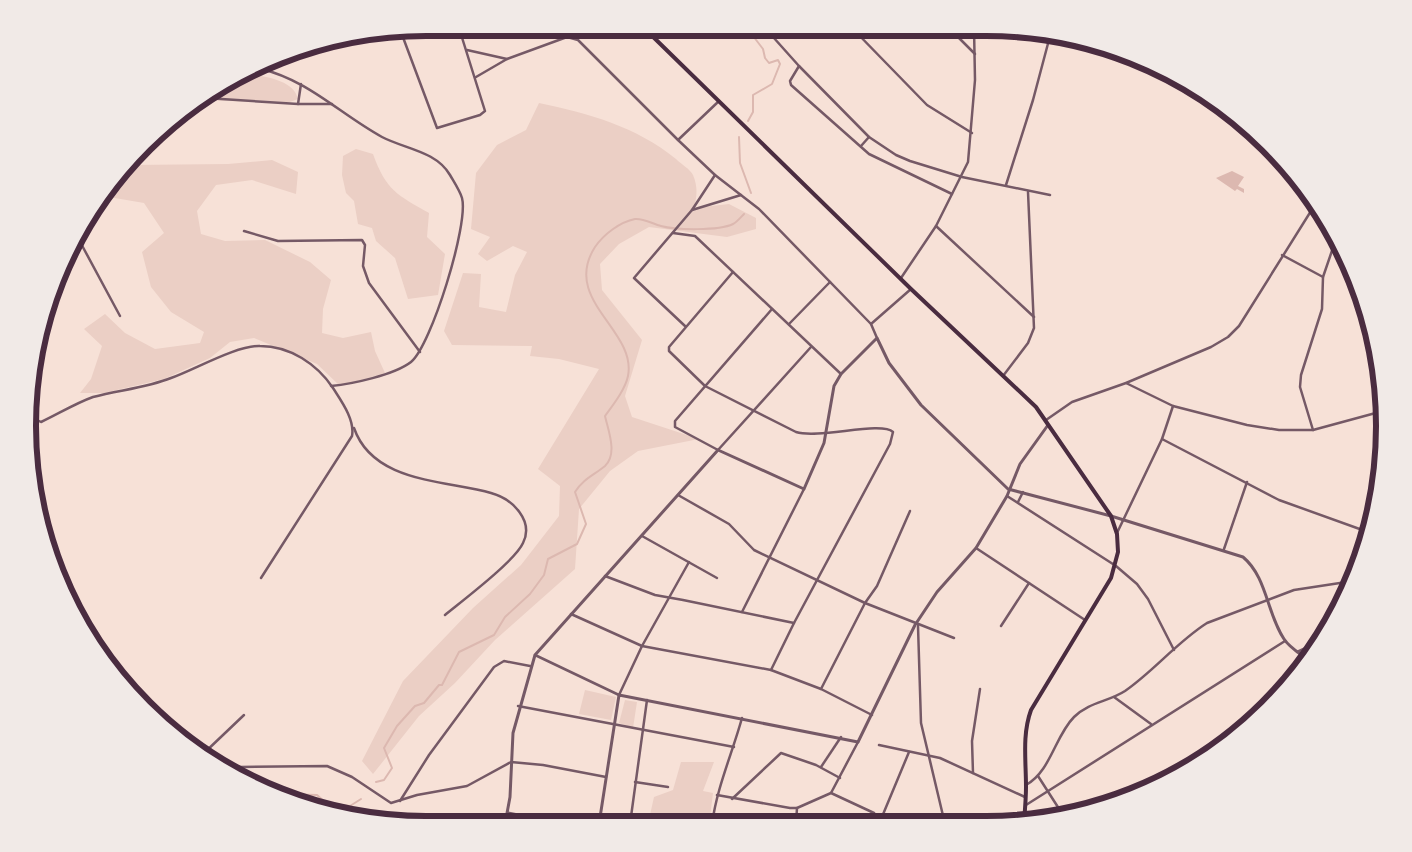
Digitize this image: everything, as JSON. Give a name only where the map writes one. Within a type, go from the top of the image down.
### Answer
[{"type":"main road","points":[[652,36],[720,100],[911,289],[1036,407],[1111,516],[1117,534],[1118,552],[1116,566],[1031,710],[1024,739],[1026,785],[1025,813]]},
{"type":"street","points":[[403,37],[434,125],[438,128],[480,115],[484,112],[485,105],[462,36]]},
{"type":"street","points":[[772,36],[869,137],[910,161],[962,177],[1050,195]]},
{"type":"street","points":[[860,36],[928,105],[972,133]]},
{"type":"street","points":[[957,36],[975,54]]},
{"type":"street","points":[[475,77],[507,59],[567,37],[578,40],[715,175],[771,222],[871,324],[889,363],[921,404],[1008,489],[1111,516],[1224,550],[1247,561],[1269,600],[1285,641],[1301,655]]},
{"type":"street","points":[[900,278],[936,226],[968,162],[972,133],[975,37]]},
{"type":"street","points":[[1006,185],[1033,100],[1048,42]]},
{"type":"street","points":[[466,50],[507,59]]},
{"type":"street","points":[[799,66],[790,81],[791,85],[861,146],[884,162],[952,194]]},
{"type":"street","points":[[267,70],[282,74],[301,84],[383,137],[435,158],[449,174],[462,199],[463,210],[452,269],[420,352],[401,368],[331,386]]},
{"type":"street","points":[[298,104],[301,84]]},
{"type":"street","points":[[214,99],[298,104],[334,104]]},
{"type":"street","points":[[678,140],[720,100]]},
{"type":"street","points":[[861,146],[869,137]]},
{"type":"street","points":[[685,326],[634,278],[692,210],[715,175]]},
{"type":"street","points":[[1003,377],[1028,343],[1034,328],[1028,192]]},
{"type":"street","points":[[692,210],[741,195]]},
{"type":"street","points":[[717,796],[797,808],[831,793],[917,625],[938,592],[976,548],[1007,496],[1008,489],[1028,450],[1048,423],[1072,402],[1126,383],[1211,347],[1228,337],[1238,326],[1311,211]]},
{"type":"street","points":[[936,226],[1034,318]]},
{"type":"street","points":[[244,231],[278,241],[360,240],[365,245],[363,266],[370,283],[420,352]]},
{"type":"street","points":[[673,233],[695,236],[842,374]]},
{"type":"street","points":[[81,244],[120,316]]},
{"type":"street","points":[[1313,430],[1300,387],[1300,375],[1322,309],[1323,277],[1333,248]]},
{"type":"street","points":[[1282,255],[1323,277]]},
{"type":"street","points":[[733,272],[685,326],[669,347],[669,351],[705,386],[796,432],[812,435],[880,428],[892,430],[893,436],[771,670]]},
{"type":"street","points":[[789,324],[830,282]]},
{"type":"street","points":[[871,324],[911,289]]},
{"type":"street","points":[[772,309],[674,421],[675,427],[718,450],[804,489]]},
{"type":"street","points":[[742,612],[804,489],[826,434],[833,391],[842,374],[878,338]]},
{"type":"street","points":[[36,420],[41,422],[92,398],[170,379],[240,350],[258,346],[276,347],[301,357],[319,370],[331,386],[365,450],[387,466],[421,479],[492,493],[507,500],[520,511],[526,525],[523,545],[445,615]]},
{"type":"street","points":[[519,816],[508,814],[512,733],[518,706],[535,655],[811,346]]},
{"type":"street","points":[[1126,383],[1173,406],[1247,425],[1288,431],[1313,430],[1375,413]]},
{"type":"street","points":[[1117,534],[1162,439],[1173,406]]},
{"type":"street","points":[[261,578],[352,436],[354,427]]},
{"type":"street","points":[[1162,439],[1279,500],[1361,530]]},
{"type":"street","points":[[1224,550],[1247,482]]},
{"type":"street","points":[[1018,502],[1023,492]]},
{"type":"street","points":[[678,495],[729,524],[750,547],[770,558],[865,604],[954,638]]},
{"type":"street","points":[[1007,496],[1116,566],[1142,590],[1174,650]]},
{"type":"street","points":[[821,689],[865,604],[877,586],[910,511]]},
{"type":"street","points":[[641,536],[717,578]]},
{"type":"street","points":[[976,548],[1085,620]]},
{"type":"street","points":[[600,816],[619,695],[642,646],[689,562]]},
{"type":"street","points":[[605,576],[668,599],[682,600],[794,623]]},
{"type":"street","points":[[1001,626],[1029,583]]},
{"type":"street","points":[[1026,785],[1038,776],[1071,720],[1090,705],[1114,697],[1162,662],[1207,623],[1294,590],[1343,583]]},
{"type":"street","points":[[571,614],[642,646],[771,670],[821,689],[872,715]]},
{"type":"street","points":[[917,625],[921,723],[943,816]]},
{"type":"street","points":[[1025,806],[1151,724],[1285,641]]},
{"type":"street","points":[[1297,652],[1307,648]]},
{"type":"street","points":[[535,655],[619,695],[841,737],[858,742]]},
{"type":"street","points":[[400,800],[429,755],[494,667],[504,661],[530,666]]},
{"type":"street","points":[[973,773],[972,741],[980,689]]},
{"type":"street","points":[[1114,697],[1151,724]]},
{"type":"street","points":[[631,816],[647,700]]},
{"type":"street","points":[[518,706],[734,747]]},
{"type":"street","points":[[209,750],[244,715]]},
{"type":"street","points":[[713,816],[717,796],[742,718]]},
{"type":"street","points":[[821,767],[841,737]]},
{"type":"street","points":[[880,745],[928,755],[973,773],[1026,798]]},
{"type":"street","points":[[882,816],[903,771],[909,751]]},
{"type":"street","points":[[732,799],[781,754],[821,767],[840,778]]},
{"type":"street","points":[[233,765],[240,767],[326,766],[352,777],[391,803],[467,786],[511,762],[543,765],[606,777]]},
{"type":"street","points":[[1038,776],[1059,809]]},
{"type":"street","points":[[635,782],[668,788]]},
{"type":"street","points":[[831,793],[874,813],[876,816]]},
{"type":"street","points":[[796,816],[797,808]]},
{"type":"shaded area","points":[[256,75],[278,80],[291,88],[298,99],[287,103],[212,100]]},
{"type":"shaded area","points":[[539,103],[576,111],[611,123],[645,138],[676,159],[692,173],[696,188],[694,208],[729,204],[756,218],[756,229],[727,237],[649,227],[619,244],[600,264],[602,290],[642,340],[625,396],[632,417],[699,439],[638,451],[610,471],[579,509],[575,569],[495,640],[455,683],[419,716],[373,774],[362,761],[403,681],[473,608],[521,565],[559,516],[560,486],[538,469],[599,369],[559,359],[530,356],[532,346],[452,345],[444,331],[463,273],[481,274],[479,307],[506,312],[515,275],[527,252],[513,246],[487,261],[478,254],[490,237],[471,229],[476,173],[497,145],[526,130]]},
{"type":"shaded area","points":[[356,149],[373,154],[388,184],[401,196],[429,213],[427,237],[445,254],[438,295],[408,299],[395,258],[376,241],[372,228],[358,224],[354,201],[346,193],[342,175],[343,156]]},
{"type":"shaded area","points":[[272,160],[298,172],[296,194],[252,180],[216,185],[197,211],[201,234],[225,241],[265,240],[310,262],[331,280],[323,309],[322,333],[343,338],[371,332],[375,351],[385,373],[340,386],[317,364],[254,338],[230,342],[210,358],[164,379],[104,393],[80,393],[91,379],[102,346],[84,329],[105,314],[125,333],[155,349],[200,343],[204,332],[171,312],[151,287],[142,252],[164,233],[144,203],[111,197],[137,165],[228,164]]},
{"type":"shaded area","points":[[1232,171],[1244,177],[1238,186],[1244,189],[1244,193],[1237,189],[1235,191],[1216,178]]},
{"type":"shaded area","points":[[585,690],[616,697],[611,720],[579,714]]},
{"type":"shaded area","points":[[625,700],[637,702],[633,728],[619,723]]},
{"type":"shaded area","points":[[681,762],[714,762],[703,791],[713,793],[710,816],[650,816],[654,797],[673,790]]},
{"type":"waterway","points":[[748,121],[753,112],[753,95],[772,84],[780,64],[778,60],[769,63],[765,58],[763,49],[753,36]]},
{"type":"waterway","points":[[739,137],[740,163],[751,193]]},
{"type":"waterway","points":[[376,782],[384,780],[392,768],[384,748],[397,726],[415,706],[424,703],[439,685],[442,685],[459,652],[494,635],[505,617],[530,594],[544,575],[548,559],[577,544],[586,524],[575,492],[609,461],[612,449],[605,416],[622,392],[628,376],[628,359],[622,344],[593,299],[587,283],[587,266],[595,247],[613,229],[635,219],[668,227],[708,229],[733,224],[744,214]]},
{"type":"waterway","points":[[300,795],[317,795],[325,802]]},
{"type":"waterway","points":[[333,804],[350,806],[361,799]]}]
